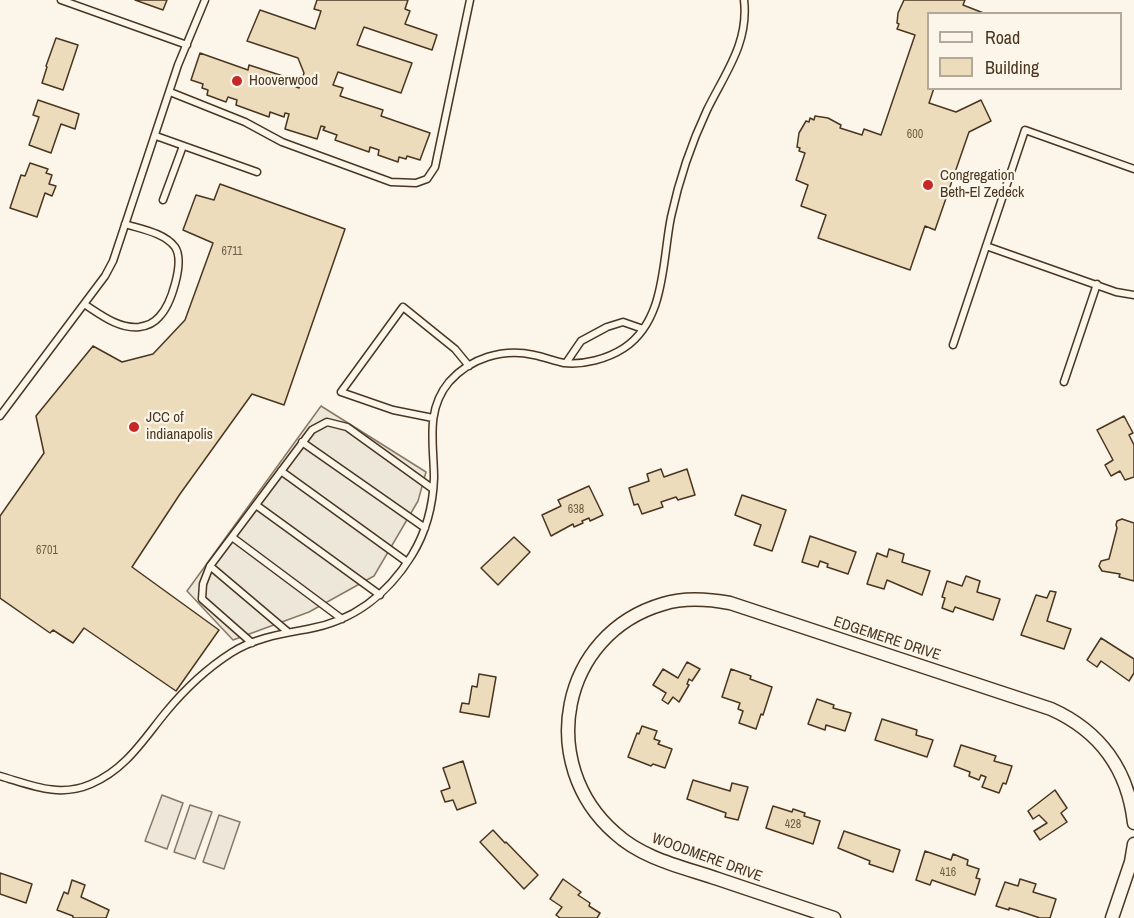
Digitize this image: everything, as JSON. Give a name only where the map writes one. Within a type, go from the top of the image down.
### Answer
[{"type":"street","name":"EDGEMERE DRIVE","points":[[587,663],[599,646],[618,627],[652,608],[665,603],[691,599],[730,603],[1063,715],[1085,729],[1108,753],[1127,787],[1134,823]]},
{"type":"street","name":"WOODMERE DRIVE","points":[[587,663],[570,698],[567,730],[569,750],[577,780],[593,808],[614,832],[629,844],[657,859],[834,918]]},
{"type":"street","points":[[1112,918],[1131,862],[1134,844]]},
{"type":"lane","points":[[61,0],[84,4],[187,45]]},
{"type":"lane","points":[[0,416],[105,276],[113,261],[170,92],[205,0]]},
{"type":"lane","points":[[170,92],[245,122],[282,142],[391,182],[416,183],[427,180],[435,167],[470,0]]},
{"type":"lane","points":[[0,776],[46,790],[63,791],[87,786],[106,777],[132,756],[177,699],[202,675],[234,651],[252,642],[342,619],[380,595],[407,562],[429,518],[433,489],[433,418],[440,396],[450,381],[469,366],[497,354],[512,352],[566,363],[605,358],[625,347],[643,329],[660,289],[671,220],[693,141],[738,51],[745,30],[744,0]]},
{"type":"lane","points":[[953,345],[1025,130],[1134,169]]},
{"type":"lane","points":[[156,136],[257,172]]},
{"type":"lane","points":[[163,200],[183,146]]},
{"type":"lane","points":[[84,304],[113,322],[137,327],[152,323],[164,310],[176,281],[180,262],[179,254],[174,246],[162,237],[125,224]]},
{"type":"lane","points":[[986,246],[1116,292],[1134,295]]},
{"type":"lane","points":[[1064,382],[1097,284]]},
{"type":"lane","points":[[433,418],[393,410],[341,392],[403,307],[455,350],[469,366]]},
{"type":"lane","points":[[566,363],[581,341],[607,327],[623,322],[643,329]]},
{"type":"lane","points":[[252,642],[202,599],[203,584],[210,566],[312,430],[327,422],[347,427],[433,489]]},
{"type":"lane","points":[[302,442],[425,528]]},
{"type":"lane","points":[[281,471],[407,562]]},
{"type":"lane","points":[[256,505],[380,595]]},
{"type":"lane","points":[[232,537],[342,619]]},
{"type":"lane","points":[[210,566],[288,632]]},
{"type":"shaded area","points":[[321,406],[426,472],[418,501],[374,576],[309,612],[233,640],[187,591]]},
{"type":"shaded area","points":[[162,795],[183,803],[167,849],[145,841]]},
{"type":"shaded area","points":[[190,805],[212,812],[195,859],[174,852]]},
{"type":"shaded area","points":[[219,815],[240,822],[224,869],[203,862]]},
{"type":"building","points":[[135,0],[167,0],[163,10]]},
{"type":"building","name":"Hooverwood","points":[[317,0],[408,0],[405,9],[410,11],[405,24],[437,35],[432,50],[364,27],[357,45],[412,63],[401,93],[338,72],[333,85],[343,88],[340,96],[383,110],[381,116],[430,133],[420,160],[407,156],[406,159],[399,157],[398,162],[378,155],[379,150],[370,147],[369,152],[335,140],[337,135],[323,130],[325,127],[321,126],[317,139],[285,129],[289,114],[285,113],[284,117],[270,112],[269,117],[236,105],[237,100],[228,97],[226,102],[207,95],[208,90],[202,88],[203,84],[191,80],[200,53],[248,70],[249,65],[283,76],[281,81],[299,88],[304,73],[298,58],[247,41],[260,10],[315,29],[321,11],[314,9]]},
{"type":"building","points":[[904,0],[965,0],[963,5],[981,12],[927,12],[927,90],[933,90],[929,103],[956,112],[981,100],[991,121],[969,132],[935,230],[925,226],[910,270],[818,238],[826,215],[801,206],[808,185],[796,180],[805,153],[799,151],[800,148],[797,147],[799,133],[810,118],[814,120],[815,116],[828,118],[841,125],[840,128],[862,135],[864,129],[881,135],[915,35],[897,29],[898,13]]},
{"type":"building","points":[[56,38],[78,45],[63,90],[42,83]]},
{"type":"building","points":[[38,100],[79,114],[75,129],[61,124],[51,153],[29,145],[39,117],[33,115]]},
{"type":"building","points":[[30,163],[48,169],[46,173],[52,175],[49,184],[56,186],[52,196],[45,193],[37,217],[10,208],[21,175],[25,176]]},
{"type":"building","name":"JCC of indianapolis","points":[[220,184],[345,229],[284,405],[252,394],[180,494],[132,567],[219,630],[176,691],[84,628],[73,643],[53,630],[50,633],[0,598],[0,516],[44,453],[36,416],[93,346],[122,362],[153,354],[185,320],[213,243],[183,230],[196,195],[214,200]]},
{"type":"building","points":[[1124,416],[1133,433],[1129,435],[1134,445],[1134,477],[1125,480],[1120,471],[1111,476],[1105,465],[1113,460],[1097,430]]},
{"type":"building","points":[[661,469],[664,477],[687,469],[695,495],[678,500],[676,497],[661,502],[663,507],[642,514],[638,504],[634,505],[629,488],[649,481],[647,474]]},
{"type":"building","points":[[589,486],[603,515],[590,521],[589,518],[574,527],[573,524],[551,536],[542,515],[561,506],[558,500]]},
{"type":"building","points":[[742,495],[786,510],[772,551],[754,545],[761,525],[735,515]]},
{"type":"building","points":[[1122,519],[1134,523],[1134,581],[1119,577],[1120,574],[1102,571],[1099,566],[1101,561],[1109,559],[1117,521]]},
{"type":"building","points":[[810,536],[856,552],[848,574],[827,567],[828,564],[820,561],[818,567],[802,562]]},
{"type":"building","points":[[514,537],[530,552],[498,585],[481,568]]},
{"type":"building","points":[[889,549],[904,554],[902,562],[930,571],[922,595],[887,580],[884,589],[867,584],[877,553],[887,557]]},
{"type":"building","points":[[966,576],[980,581],[977,592],[1000,599],[993,620],[955,607],[953,612],[942,608],[945,598],[942,597],[947,581],[962,586]]},
{"type":"building","points":[[1050,591],[1056,592],[1047,621],[1071,629],[1064,649],[1021,635],[1036,595],[1047,598]]},
{"type":"building","points":[[1101,638],[1134,659],[1134,673],[1129,681],[1101,661],[1097,667],[1087,660]]},
{"type":"building","points":[[687,662],[700,669],[692,681],[689,679],[687,684],[689,685],[679,702],[673,697],[668,704],[662,700],[666,693],[653,685],[663,669],[678,678]]},
{"type":"building","points":[[731,669],[772,687],[756,729],[739,723],[743,711],[738,709],[740,703],[722,697]]},
{"type":"building","points":[[479,674],[496,677],[489,717],[460,712],[462,703],[469,704],[472,686],[477,687]]},
{"type":"building","points":[[817,699],[834,705],[833,708],[851,713],[845,731],[826,725],[825,730],[808,724]]},
{"type":"building","points":[[882,719],[917,730],[916,735],[933,740],[927,757],[875,740]]},
{"type":"building","points":[[642,726],[657,731],[654,739],[660,741],[658,744],[672,749],[665,768],[653,764],[651,766],[628,757]]},
{"type":"building","points":[[961,745],[996,756],[994,761],[1012,766],[1006,784],[1003,783],[999,793],[982,787],[986,777],[981,775],[979,780],[969,776],[970,772],[954,766]]},
{"type":"building","points":[[463,761],[476,803],[457,810],[453,800],[445,802],[441,791],[450,788],[443,768]]},
{"type":"building","points":[[693,780],[730,791],[732,783],[748,787],[738,820],[725,817],[726,813],[687,799]]},
{"type":"building","points":[[1055,790],[1067,808],[1061,813],[1067,822],[1040,840],[1034,831],[1047,823],[1039,815],[1033,819],[1028,811]]},
{"type":"building","points":[[773,806],[792,812],[793,809],[805,813],[804,816],[820,821],[813,844],[766,828]]},
{"type":"building","points":[[493,830],[538,875],[524,889],[480,842]]},
{"type":"building","points":[[844,831],[900,850],[893,872],[869,864],[870,861],[838,848]]},
{"type":"building","points":[[925,851],[951,860],[953,854],[968,860],[967,865],[979,869],[976,878],[980,879],[975,895],[932,880],[930,885],[916,880]]},
{"type":"building","points":[[0,873],[32,884],[26,903],[0,894]]},
{"type":"building","points":[[563,879],[581,892],[578,895],[600,913],[597,918],[560,918],[556,915],[562,907],[550,899]]},
{"type":"building","points":[[1020,879],[1036,884],[1033,892],[1056,899],[1050,918],[1040,918],[996,906],[1005,882],[1018,886]]},
{"type":"building","points":[[72,880],[85,885],[81,897],[109,910],[106,918],[73,918],[57,910],[64,892],[68,894]]},
{"type":"place","name":"Hooverwood","points":[[237,81]]},
{"type":"place","name":"Congregation Beth-El Zedeck","points":[[928,185]]},
{"type":"place","name":"JCC of indianapolis","points":[[134,427]]}]
